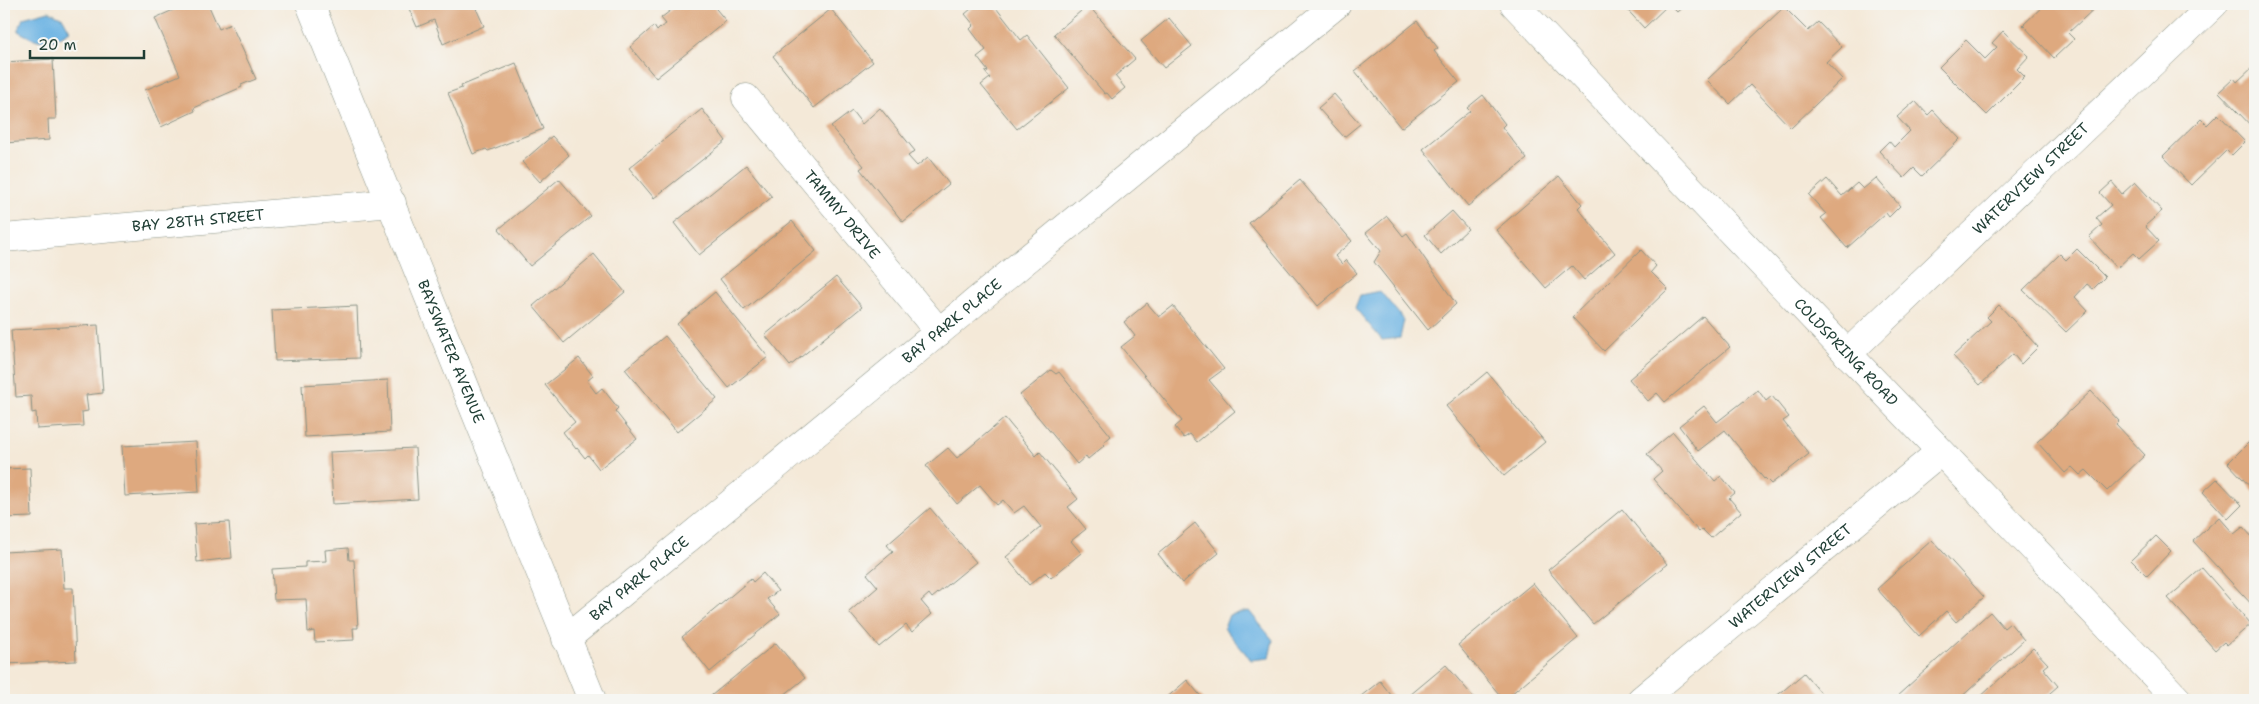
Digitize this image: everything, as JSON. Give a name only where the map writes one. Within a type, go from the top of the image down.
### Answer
[{"type":"street","name":"BAYSWATER AVENUE","points":[[310,4],[592,700]]},
{"type":"street","name":"BAY PARK PLACE","points":[[566,639],[1336,4]]},
{"type":"street","name":"COLDSPRING ROAD","points":[[1514,4],[2178,700]]},
{"type":"street","name":"WATERVIEW STREET","points":[[1847,354],[2214,4]]},
{"type":"street","name":"TAMMY DRIVE","points":[[746,98],[939,332]]},
{"type":"street","name":"BAY 28TH STREET","points":[[4,238],[392,203]]},
{"type":"street","name":"WATERVIEW STREET","points":[[1641,700],[1940,452]]},
{"type":"water","points":[[49,11],[63,18],[70,31],[56,39],[44,41],[32,38],[18,31],[23,18]]},
{"type":"water","points":[[1380,291],[1404,320],[1400,338],[1382,340],[1355,308],[1360,295]]},
{"type":"water","points":[[1249,611],[1273,640],[1269,658],[1251,660],[1224,628],[1229,615]]},
{"type":"building","points":[[187,4],[208,4],[219,29],[231,24],[256,79],[194,108],[195,111],[161,127],[145,90],[180,75],[155,18]]},
{"type":"building","points":[[407,4],[474,4],[484,26],[443,44],[434,20],[417,27]]},
{"type":"building","points":[[679,4],[712,4],[726,21],[656,78],[630,47],[654,26],[657,31],[666,24],[661,18]]},
{"type":"building","points":[[977,4],[993,4],[1021,40],[1027,35],[1069,88],[1017,129],[981,85],[990,78],[985,72],[988,71],[977,57],[986,50],[970,29],[974,25],[965,14]]},
{"type":"building","points":[[1622,4],[1669,4],[1644,28]]},
{"type":"building","points":[[1669,4],[1686,4],[1677,12]]},
{"type":"building","points":[[2045,4],[2099,4],[2068,33],[2074,39],[2054,58],[2023,25]]},
{"type":"building","points":[[1088,5],[1135,59],[1115,76],[1125,88],[1112,99],[1107,93],[1105,94],[1054,34]]},
{"type":"building","points":[[1784,7],[1808,31],[1818,22],[1842,47],[1826,62],[1842,79],[1791,128],[1750,85],[1730,104],[1707,80]]},
{"type":"building","points":[[831,9],[873,62],[814,108],[773,56]]},
{"type":"building","points":[[1169,18],[1192,46],[1164,68],[1141,41]]},
{"type":"building","points":[[1417,21],[1438,48],[1434,51],[1459,82],[1401,128],[1355,71]]},
{"type":"building","points":[[2003,31],[2029,56],[2017,69],[2025,77],[1987,115],[1939,67],[1966,40],[1985,59],[1997,47],[1992,43]]},
{"type":"building","points":[[53,59],[56,119],[48,119],[49,140],[4,143],[4,62]]},
{"type":"building","points":[[516,63],[543,129],[488,151],[486,149],[473,154],[448,93]]},
{"type":"building","points":[[2255,65],[2255,130],[2219,92],[2234,78],[2237,82]]},
{"type":"building","points":[[1334,94],[1360,124],[1344,137],[1318,108]]},
{"type":"building","points":[[1483,95],[1505,124],[1502,127],[1527,159],[1468,206],[1423,149],[1470,111],[1467,108]]},
{"type":"building","points":[[1915,101],[1928,115],[1933,110],[1960,139],[1922,176],[1914,168],[1904,178],[1879,151],[1889,141],[1894,147],[1910,131],[1897,117]]},
{"type":"building","points":[[880,108],[915,151],[908,156],[917,166],[928,157],[949,184],[903,222],[860,169],[864,166],[831,127],[852,111],[862,124]]},
{"type":"building","points":[[702,109],[726,141],[654,198],[629,168]]},
{"type":"building","points":[[2218,114],[2245,142],[2232,155],[2227,150],[2191,185],[2163,156],[2201,119],[2207,125]]},
{"type":"building","points":[[552,136],[569,155],[540,182],[522,162]]},
{"type":"building","points":[[746,165],[772,197],[699,255],[674,223]]},
{"type":"building","points":[[1559,176],[1582,204],[1578,208],[1615,253],[1584,280],[1572,266],[1546,288],[1496,230]]},
{"type":"building","points":[[1876,178],[1900,206],[1889,217],[1886,213],[1847,248],[1821,218],[1826,214],[1809,195],[1827,179],[1842,196],[1857,183],[1863,189]]},
{"type":"building","points":[[559,179],[591,216],[530,266],[499,229]]},
{"type":"building","points":[[1300,180],[1352,241],[1335,256],[1342,264],[1346,260],[1357,273],[1318,306],[1249,223]]},
{"type":"building","points":[[2112,182],[2122,194],[2135,182],[2162,211],[2145,226],[2159,241],[2139,259],[2133,253],[2117,268],[2089,237],[2102,225],[2096,218],[2111,205],[2100,193]]},
{"type":"building","points":[[1452,211],[1468,229],[1441,254],[1425,235]]},
{"type":"building","points":[[1387,216],[1403,236],[1407,233],[1456,304],[1428,330],[1374,262],[1381,251],[1366,233]]},
{"type":"building","points":[[792,221],[816,251],[744,310],[720,279]]},
{"type":"building","points":[[2077,249],[2105,277],[2093,289],[2087,284],[2075,297],[2088,311],[2066,332],[2023,290],[2060,254],[2066,260]]},
{"type":"building","points":[[1641,250],[1656,266],[1651,272],[1668,289],[1604,351],[1572,317]]},
{"type":"building","points":[[594,254],[625,292],[564,343],[533,306]]},
{"type":"building","points":[[836,277],[862,307],[790,366],[765,335]]},
{"type":"building","points":[[715,292],[768,357],[729,388],[677,324]]},
{"type":"building","points":[[1147,303],[1159,317],[1173,306],[1224,369],[1209,380],[1235,411],[1197,442],[1190,434],[1184,438],[1175,427],[1182,421],[1121,347],[1135,336],[1124,322]]},
{"type":"building","points":[[1999,305],[2038,347],[2021,364],[2013,354],[1980,385],[1953,356],[1991,321],[1987,317]]},
{"type":"building","points":[[357,306],[359,358],[275,361],[272,310]]},
{"type":"building","points":[[1703,316],[1730,347],[1665,402],[1657,393],[1648,401],[1629,379]]},
{"type":"building","points":[[98,325],[103,393],[86,395],[88,411],[82,412],[83,426],[37,429],[36,412],[32,413],[31,396],[16,397],[11,330]]},
{"type":"building","points":[[665,336],[717,399],[677,432],[625,369]]},
{"type":"building","points":[[579,358],[593,376],[587,381],[596,393],[602,388],[618,408],[615,411],[637,439],[599,469],[588,455],[585,458],[576,449],[563,432],[575,422],[545,385]]},
{"type":"building","points":[[1051,370],[1056,374],[1059,372],[1111,436],[1103,443],[1105,445],[1088,459],[1086,456],[1077,464],[1020,395]]},
{"type":"building","points":[[1487,372],[1545,442],[1504,476],[1446,406]]},
{"type":"building","points":[[388,380],[390,432],[305,437],[302,385]]},
{"type":"building","points":[[1758,390],[1766,401],[1772,396],[1789,417],[1783,421],[1809,454],[1771,484],[1764,479],[1725,430],[1698,451],[1679,426],[1704,406],[1717,422]]},
{"type":"building","points":[[2091,391],[2119,421],[2116,424],[2145,455],[2107,491],[2086,470],[2080,475],[2072,467],[2065,473],[2037,442]]},
{"type":"building","points":[[1005,418],[1036,456],[1040,452],[1078,499],[1068,507],[1086,529],[1071,541],[1081,553],[1051,578],[1045,572],[1029,585],[1006,557],[1041,527],[1024,506],[1014,513],[1003,500],[997,505],[980,485],[957,504],[926,466],[948,448],[957,458]]},
{"type":"building","points":[[1673,432],[1715,481],[1721,476],[1735,493],[1729,498],[1741,512],[1711,538],[1702,529],[1699,532],[1653,479],[1662,471],[1647,454]]},
{"type":"building","points":[[2255,436],[2255,492],[2228,463]]},
{"type":"building","points":[[196,442],[199,492],[125,496],[122,446]]},
{"type":"building","points":[[415,448],[418,499],[333,504],[330,452]]},
{"type":"building","points":[[30,468],[32,517],[4,518],[4,469]]},
{"type":"building","points":[[2217,479],[2242,505],[2228,519],[2203,492]]},
{"type":"building","points":[[930,508],[976,562],[932,598],[929,594],[921,601],[932,614],[912,632],[906,625],[879,647],[849,612],[878,587],[867,574],[893,552],[887,545]]},
{"type":"building","points":[[1622,509],[1667,564],[1593,624],[1548,570]]},
{"type":"building","points":[[2219,517],[2234,534],[2243,527],[2255,540],[2255,608],[2193,541]]},
{"type":"building","points":[[229,522],[232,558],[197,562],[194,524]]},
{"type":"building","points":[[1195,523],[1219,553],[1182,583],[1158,554]]},
{"type":"building","points":[[2156,536],[2171,551],[2147,576],[2131,560]]},
{"type":"building","points":[[1932,540],[1984,597],[1956,622],[1946,611],[1919,636],[1877,589]]},
{"type":"building","points":[[348,548],[349,560],[354,560],[358,628],[353,628],[354,640],[315,642],[314,631],[308,632],[306,599],[274,600],[272,569],[305,567],[305,562],[326,561],[325,550]]},
{"type":"building","points":[[62,549],[64,588],[73,588],[76,661],[4,664],[4,552]]},
{"type":"building","points":[[2202,568],[2251,624],[2227,645],[2224,642],[2215,650],[2168,598]]},
{"type":"building","points":[[763,573],[778,591],[767,599],[780,614],[710,672],[682,637],[751,579],[753,582]]},
{"type":"building","points":[[1533,583],[1578,638],[1504,700],[1458,645]]},
{"type":"building","points":[[1990,612],[2004,628],[2010,623],[2024,640],[1958,700],[1899,700],[1896,697]]},
{"type":"building","points":[[776,643],[805,678],[778,700],[706,700]]},
{"type":"building","points":[[2033,648],[2048,664],[2043,668],[2058,686],[2042,700],[1977,700]]},
{"type":"building","points":[[1446,665],[1476,700],[1404,700]]},
{"type":"building","points":[[1804,673],[1827,700],[1771,700],[1784,690]]},
{"type":"building","points":[[1187,680],[1204,700],[1164,700]]},
{"type":"building","points":[[1380,681],[1395,700],[1356,700]]}]
